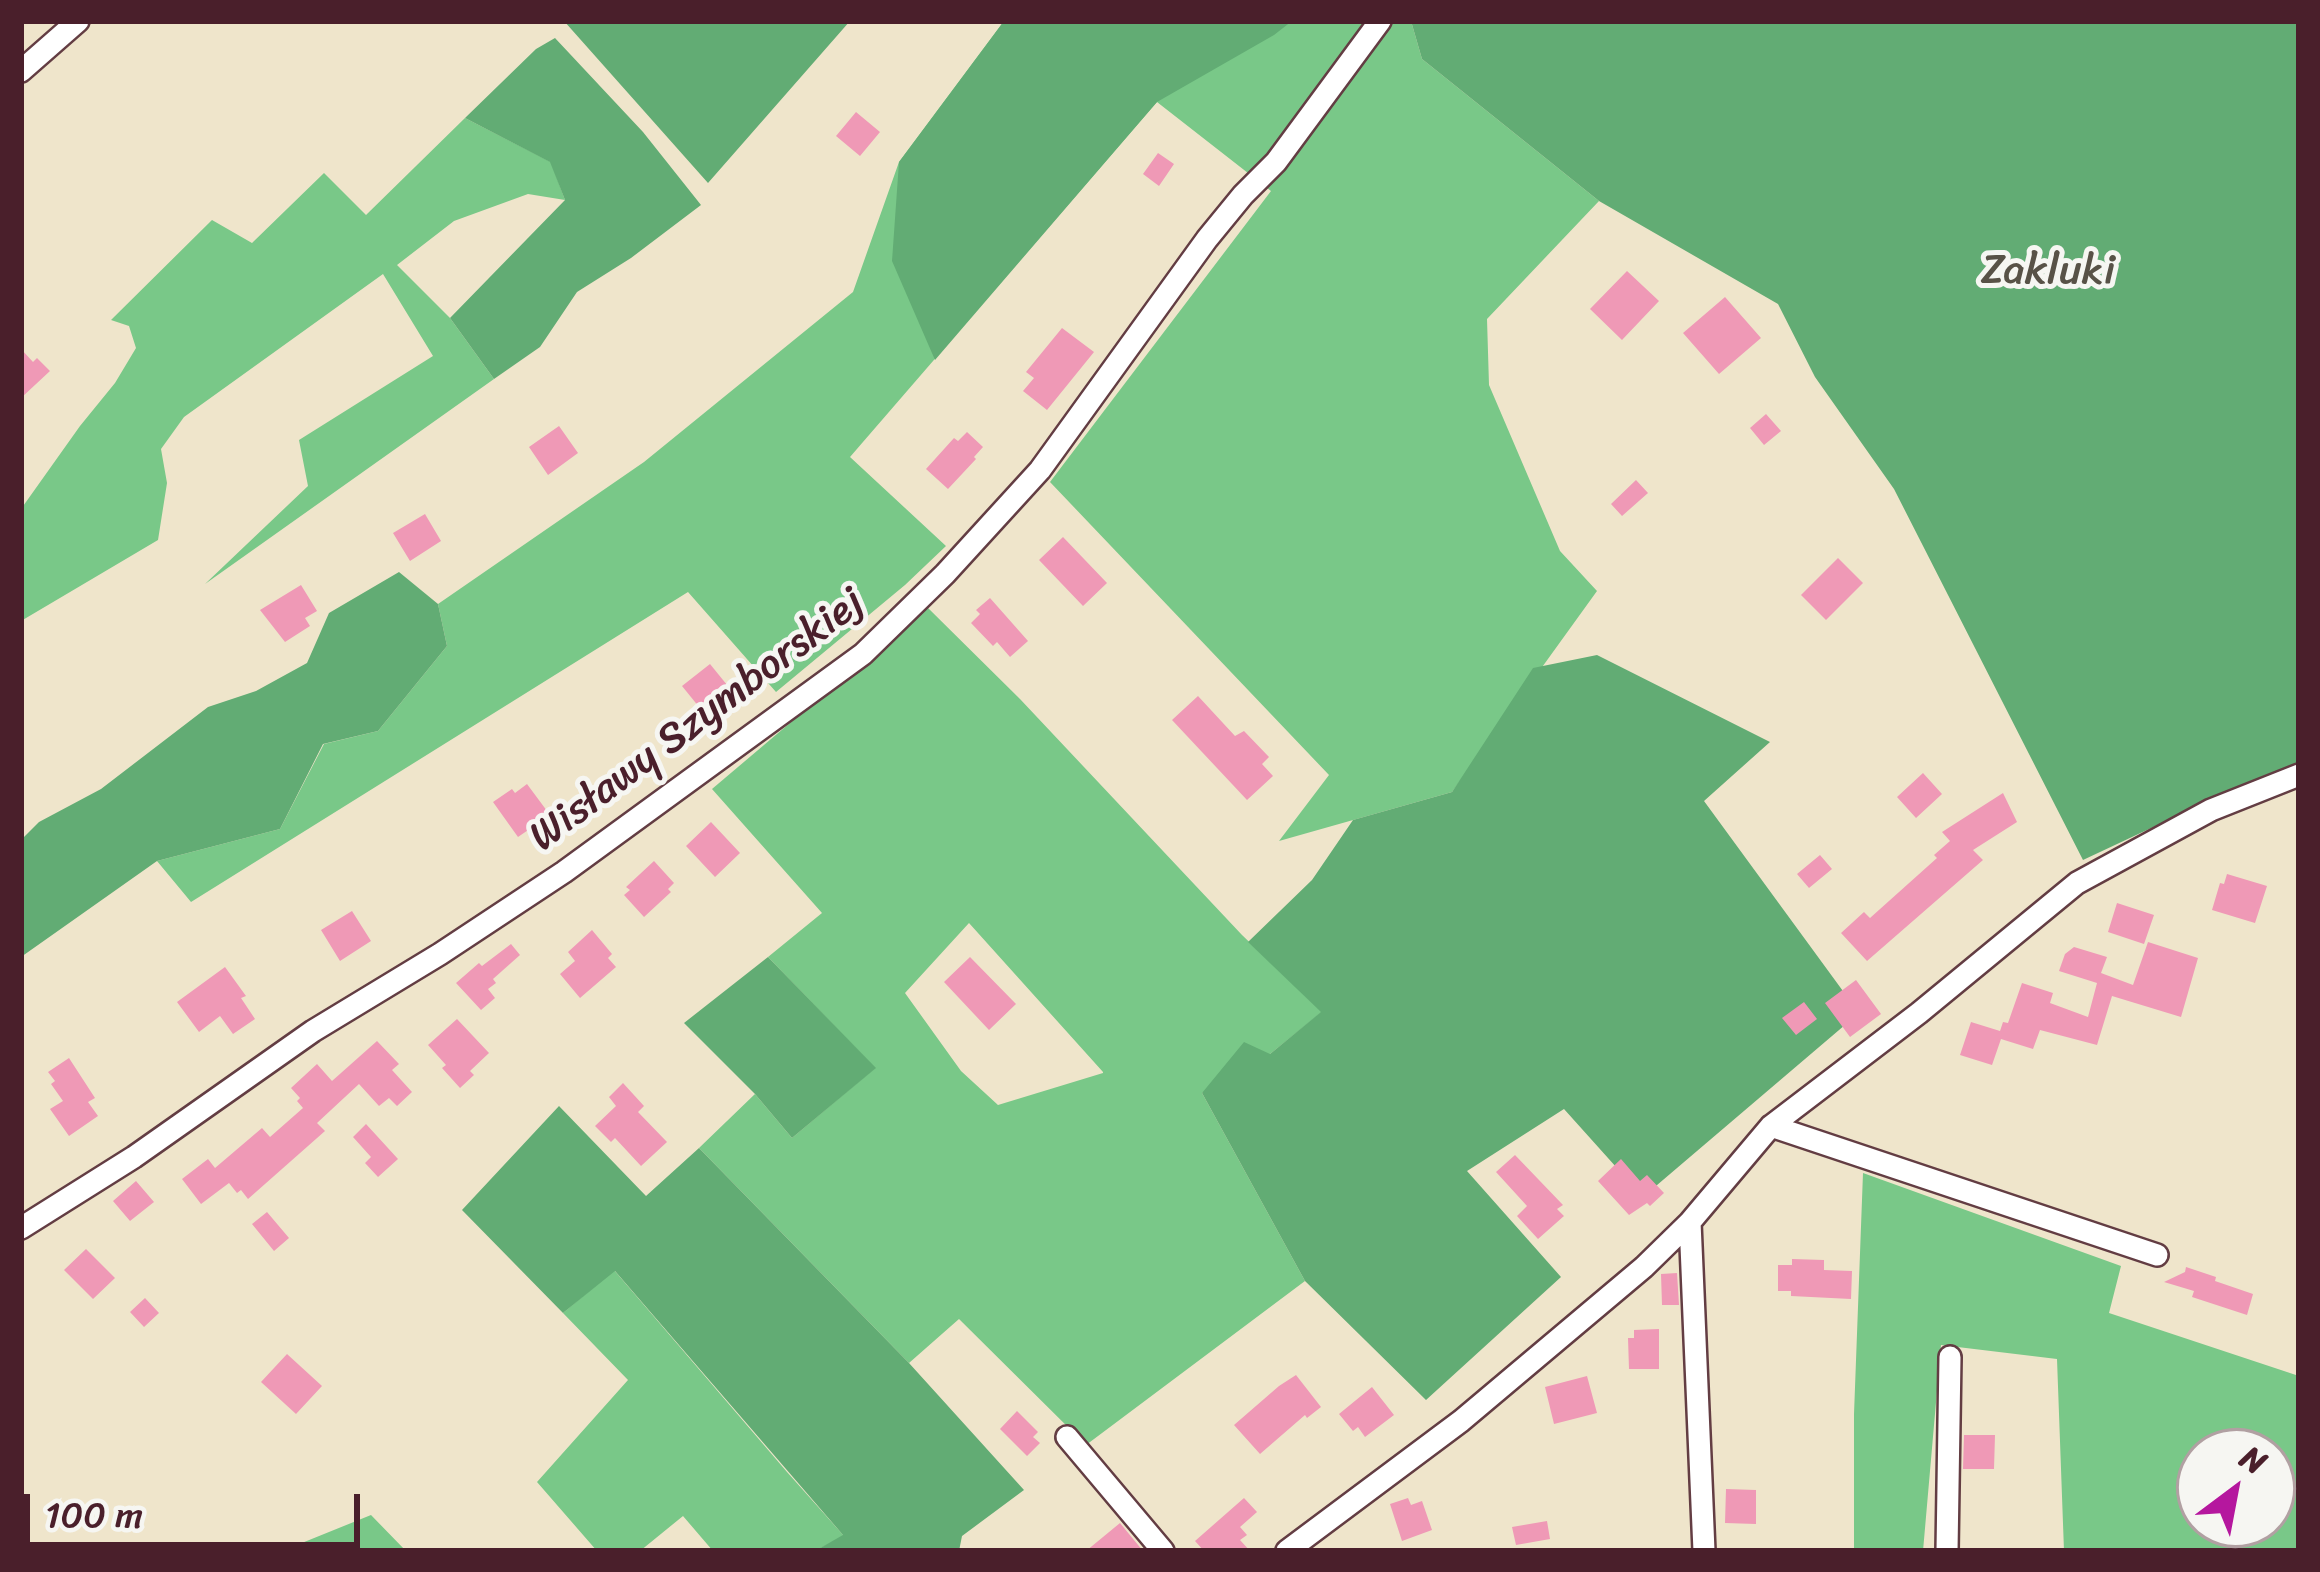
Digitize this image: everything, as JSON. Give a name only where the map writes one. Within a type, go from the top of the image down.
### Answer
[{"type":"street","points":[[21,71],[78,21]]},
{"type":"street","name":"Wisławy Szymborskiej","points":[[21,1228],[134,1157],[313,1031],[564,872],[872,646],[1040,470],[1207,239],[1276,162],[1381,21]]},
{"type":"street","points":[[1287,1551],[1461,1421],[1644,1267],[1690,1222],[1771,1126],[2077,883],[2211,810],[2299,775]]},
{"type":"street","points":[[1771,1126],[2157,1255]]},
{"type":"street","points":[[1690,1222],[1704,1551]]},
{"type":"street","points":[[1947,1551],[1950,1357]]},
{"type":"street","points":[[1067,1437],[1163,1551]]},
{"type":"green space","points":[[564,21],[850,21],[708,183]]},
{"type":"green space","points":[[1004,21],[1411,21],[1422,59],[1599,201],[1487,319],[1489,385],[1560,551],[1597,591],[1452,792],[1279,841],[1329,775],[1050,482],[1271,191],[1157,102],[850,457],[946,546],[776,692],[688,592],[191,902],[157,861],[280,829],[324,744],[378,731],[447,646],[438,604],[644,462],[853,292],[899,162]]},
{"type":"green space","points":[[1004,21],[1292,21],[1157,102],[935,360],[892,261],[899,162]]},
{"type":"green space","name":"Zakluki","points":[[1411,21],[2299,21],[2299,776],[2230,791],[2083,860],[1894,489],[1815,377],[1778,304],[1599,201],[1422,59]]},
{"type":"green space","points":[[555,38],[643,132],[701,205],[577,292],[540,347],[494,379],[450,318],[565,200],[550,162],[465,118],[536,49]]},
{"type":"green space","points":[[465,118],[551,162],[565,200],[528,194],[454,221],[397,265],[450,318],[494,379],[205,584],[308,486],[299,440],[433,356],[383,274],[184,417],[161,449],[167,483],[158,540],[21,621],[21,509],[136,348],[129,326],[111,320],[212,220],[252,243],[324,173],[366,215]]},
{"type":"green space","points":[[399,572],[438,604],[447,646],[378,731],[323,744],[280,829],[157,861],[21,957],[21,840],[39,822],[101,789],[208,707],[256,691],[307,663],[329,613]]},
{"type":"green space","points":[[927,607],[1322,1012],[1270,1054],[1202,1093],[1305,1281],[1086,1445],[959,1319],[909,1363],[699,1148],[755,1094],[792,1138],[875,1068],[768,957],[822,913],[712,789]],"holes":[[[969,923],[1103,1073],[998,1105],[961,1071],[905,993]]]},
{"type":"green space","points":[[1597,655],[1770,742],[1704,801],[1859,1013],[1643,1197],[1564,1109],[1467,1171],[1561,1277],[1426,1400],[1305,1281],[1202,1093],[1244,1042],[1270,1054],[1321,1012],[1248,942],[1312,880],[1353,820],[1452,792],[1533,668]]},
{"type":"green space","points":[[768,957],[876,1068],[792,1138],[684,1023]]},
{"type":"green space","points":[[559,1106],[646,1196],[699,1148],[909,1363],[1024,1490],[962,1536],[959,1551],[815,1551],[843,1535],[615,1271],[563,1313],[462,1210]]},
{"type":"green space","points":[[1863,1173],[2121,1266],[2109,1313],[2299,1376],[2299,1551],[2064,1551],[2057,1359],[1941,1345],[1923,1551],[1854,1551]]},
{"type":"green space","points":[[614,1270],[844,1536],[815,1551],[713,1551],[683,1516],[640,1551],[597,1551],[537,1482],[628,1380],[563,1313]]},
{"type":"green space","points":[[371,1515],[406,1551],[282,1551]]},
{"type":"building","points":[[856,112],[880,132],[860,156],[836,136]]},
{"type":"building","points":[[1158,153],[1174,164],[1159,186],[1143,174]]},
{"type":"building","points":[[1627,271],[1659,301],[1622,340],[1590,309]]},
{"type":"building","points":[[1725,297],[1761,338],[1719,374],[1683,333]]},
{"type":"building","points":[[1062,328],[1094,352],[1047,410],[1023,391],[1034,378],[1026,372]]},
{"type":"building","points":[[21,349],[50,371],[21,398]]},
{"type":"building","points":[[1766,414],[1781,431],[1764,445],[1750,428]]},
{"type":"building","points":[[559,426],[578,453],[548,475],[529,447]]},
{"type":"building","points":[[967,432],[983,447],[948,489],[926,469],[954,438],[958,441]]},
{"type":"building","points":[[1636,480],[1648,493],[1622,516],[1611,504]]},
{"type":"building","points":[[425,514],[441,541],[410,561],[393,533]]},
{"type":"building","points":[[1063,537],[1107,583],[1083,606],[1039,560]]},
{"type":"building","points":[[1838,558],[1863,583],[1826,620],[1801,595]]},
{"type":"building","points":[[301,585],[317,611],[305,618],[310,626],[285,642],[260,610]]},
{"type":"building","points":[[990,598],[1028,641],[1010,657],[971,623],[980,614],[976,610]]},
{"type":"building","points":[[710,664],[736,696],[708,718],[682,686]]},
{"type":"building","points":[[1198,696],[1235,736],[1244,731],[1269,757],[1262,764],[1273,776],[1247,800],[1172,720]]},
{"type":"building","points":[[1923,773],[1942,794],[1916,818],[1897,797]]},
{"type":"building","points":[[527,784],[550,815],[518,837],[493,802]]},
{"type":"building","points":[[2003,793],[2017,822],[1973,850],[1983,860],[1867,961],[1841,933],[1864,912],[1870,918],[1937,858],[1934,855],[1950,841],[1942,832]]},
{"type":"building","points":[[711,822],[740,853],[715,877],[686,846]]},
{"type":"building","points":[[1820,855],[1832,869],[1809,888],[1797,874]]},
{"type":"building","points":[[654,861],[674,883],[668,889],[671,892],[644,917],[624,895],[630,890],[626,887]]},
{"type":"building","points":[[2227,874],[2267,886],[2255,923],[2212,910]]},
{"type":"building","points":[[2117,903],[2154,915],[2144,944],[2108,932]]},
{"type":"building","points":[[352,911],[371,941],[340,961],[321,930]]},
{"type":"building","points":[[592,930],[612,954],[608,958],[616,967],[580,998],[560,974],[575,961],[568,952]]},
{"type":"building","points":[[2148,942],[2198,958],[2181,1017],[2112,996],[2097,1045],[2040,1030],[2033,1049],[2001,1039],[1992,1065],[1960,1055],[1971,1022],[2000,1031],[2003,1022],[2008,1023],[2022,983],[2053,993],[2050,1003],[2088,1017],[2097,983],[2059,971],[2065,954],[2074,947],[2107,957],[2101,973],[2133,985]]},
{"type":"building","points":[[511,944],[520,955],[493,979],[496,983],[488,989],[495,998],[481,1010],[456,983]]},
{"type":"building","points":[[970,957],[1016,1004],[989,1030],[944,982]]},
{"type":"building","points":[[225,967],[246,996],[241,998],[255,1019],[233,1034],[220,1016],[199,1032],[177,1002]]},
{"type":"building","points":[[1856,980],[1881,1014],[1850,1037],[1825,1003]]},
{"type":"building","points":[[1804,1002],[1817,1019],[1796,1035],[1782,1018]]},
{"type":"building","points":[[457,1019],[489,1053],[460,1088],[428,1045]]},
{"type":"building","points":[[377,1041],[399,1064],[392,1070],[412,1092],[397,1106],[389,1098],[379,1106],[359,1084],[317,1123],[325,1131],[248,1199],[229,1183],[201,1204],[182,1179],[208,1159],[215,1168],[262,1128],[270,1137],[303,1108],[291,1088],[317,1064],[332,1081]]},
{"type":"building","points":[[69,1058],[95,1098],[88,1102],[98,1116],[69,1136],[50,1109],[63,1101],[48,1072]]},
{"type":"building","points":[[623,1083],[644,1106],[638,1112],[667,1142],[641,1166],[615,1138],[611,1142],[595,1126],[616,1106],[609,1097]]},
{"type":"building","points":[[366,1124],[398,1159],[378,1177],[365,1163],[371,1157],[353,1137]]},
{"type":"building","points":[[1515,1155],[1563,1205],[1557,1209],[1564,1216],[1538,1239],[1517,1216],[1527,1206],[1496,1172]]},
{"type":"building","points":[[1621,1159],[1640,1181],[1647,1175],[1664,1193],[1629,1215],[1598,1181]]},
{"type":"building","points":[[136,1181],[154,1202],[130,1221],[113,1201]]},
{"type":"building","points":[[267,1212],[289,1238],[274,1251],[252,1224]]},
{"type":"building","points":[[86,1249],[115,1278],[93,1299],[64,1270]]},
{"type":"building","points":[[1792,1259],[1824,1260],[1824,1270],[1852,1271],[1851,1299],[1778,1291],[1778,1265],[1792,1265]]},
{"type":"building","points":[[2186,1267],[2253,1294],[2247,1315],[2164,1282]]},
{"type":"building","points":[[1677,1273],[1679,1305],[1662,1305],[1661,1274]]},
{"type":"building","points":[[145,1298],[159,1313],[144,1327],[130,1312]]},
{"type":"building","points":[[1659,1329],[1659,1369],[1629,1369],[1628,1338],[1634,1338],[1634,1330]]},
{"type":"building","points":[[287,1354],[322,1386],[296,1414],[261,1382]]},
{"type":"building","points":[[1296,1375],[1321,1407],[1260,1454],[1234,1425]]},
{"type":"building","points":[[1587,1376],[1597,1413],[1554,1424],[1545,1387]]},
{"type":"building","points":[[1372,1387],[1394,1415],[1365,1437],[1339,1414]]},
{"type":"building","points":[[1017,1411],[1038,1432],[1033,1437],[1040,1443],[1027,1456],[1000,1429]]},
{"type":"building","points":[[1964,1435],[1995,1435],[1994,1469],[1963,1469]]},
{"type":"building","points":[[1726,1489],[1756,1490],[1756,1524],[1725,1523]]},
{"type":"building","points":[[1244,1498],[1257,1512],[1240,1527],[1247,1535],[1240,1540],[1250,1551],[1204,1551],[1195,1541]]},
{"type":"building","points":[[1408,1498],[1411,1505],[1422,1501],[1432,1530],[1402,1541],[1390,1504]]},
{"type":"building","points":[[1547,1521],[1550,1539],[1516,1545],[1512,1527]]},
{"type":"building","points":[[1120,1523],[1143,1551],[1086,1551]]}]
